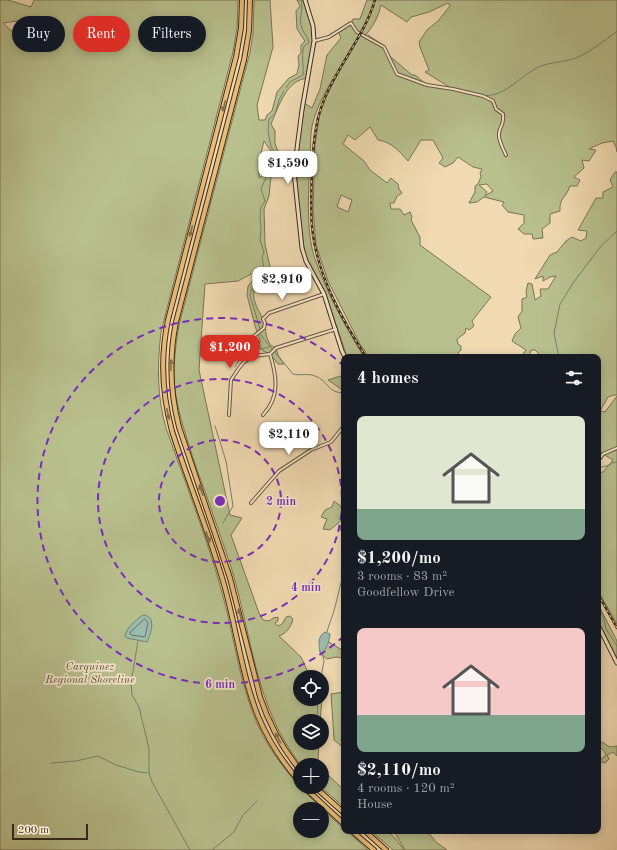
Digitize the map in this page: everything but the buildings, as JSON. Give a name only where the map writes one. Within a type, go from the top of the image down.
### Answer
[{"type":"highway","points":[[242,0],[241,28],[236,57],[168,320],[163,356],[163,385],[166,408],[172,431],[223,581],[252,700],[261,723],[272,744],[293,773]]},
{"type":"highway","points":[[250,0],[249,31],[244,60],[176,322],[171,351],[171,380],[179,427],[230,578],[260,697],[276,735],[293,760]]},
{"type":"highway","points":[[312,794],[341,821]]},
{"type":"highway","points":[[323,794],[341,810]]},
{"type":"highway","points":[[355,834],[374,850]]},
{"type":"highway","points":[[368,834],[386,850]]},
{"type":"street","points":[[305,0],[312,26],[314,41],[302,110],[294,172],[302,248],[306,261],[324,294],[344,354]]},
{"type":"street","points":[[314,41],[329,37],[351,23],[357,32],[384,47],[397,74],[427,85],[483,96],[493,101],[496,109],[503,114],[504,123],[499,134],[500,141],[506,155]]},
{"type":"street","points":[[226,348],[232,342],[249,339],[258,333],[264,328],[265,323],[263,319],[269,313],[324,294]]},
{"type":"street","points":[[229,415],[231,380],[244,362],[254,356],[270,354],[276,348],[336,329]]},
{"type":"street","points":[[263,415],[270,408],[274,398],[276,374],[270,354]]},
{"type":"street","points":[[251,503],[279,471],[311,450],[331,442],[341,430]]},
{"type":"street","points":[[601,457],[603,454],[617,448]]},
{"type":"street","points":[[601,631],[617,663]]},
{"type":"green space","name":"Carquinez Regional Shoreline","points":[[0,0],[8,0],[31,7],[34,0],[238,0],[237,28],[233,52],[161,332],[158,369],[159,393],[166,428],[215,569],[225,603],[245,691],[257,724],[277,758],[293,779],[293,794],[307,794],[315,802],[293,802],[293,838],[329,838],[329,815],[341,826],[341,834],[350,834],[368,850],[0,850]]},
{"type":"green space","points":[[254,0],[270,0],[273,47],[257,105],[259,120],[265,120],[267,115],[272,111],[277,92],[289,78],[297,74],[299,65],[298,56],[301,53],[301,45],[305,41],[297,29],[296,11],[300,6],[297,0],[305,0],[313,26],[314,41],[308,78],[300,80],[294,84],[284,95],[271,124],[275,131],[275,143],[280,158],[271,176],[269,196],[264,209],[265,244],[270,267],[254,291],[255,303],[264,321],[269,343],[276,348],[278,355],[284,364],[278,364],[270,354],[263,351],[259,346],[260,340],[247,295],[248,286],[257,276],[253,273],[238,281],[205,284],[199,370],[230,515],[242,518],[231,535],[259,613],[263,620],[269,621],[278,617],[278,621],[275,623],[278,626],[282,624],[286,617],[290,616],[293,619],[288,629],[279,636],[301,657],[307,670],[293,670],[293,706],[321,706],[321,714],[293,714],[293,750],[319,750],[318,758],[296,758],[285,742],[273,719],[256,668],[230,564],[187,439],[175,391],[174,374],[176,342],[179,325],[250,52],[253,34]],"holes":[[[264,141],[273,154],[268,170],[259,178],[259,161]]]},
{"type":"green space","points":[[367,0],[617,0],[617,152],[613,141],[602,143],[589,149],[596,150],[589,161],[582,160],[584,168],[574,177],[580,180],[577,186],[570,186],[561,203],[560,211],[550,214],[550,223],[542,229],[543,238],[533,239],[532,234],[524,234],[518,229],[524,223],[524,215],[508,212],[502,205],[504,202],[484,197],[477,202],[469,203],[475,192],[475,186],[478,184],[481,177],[480,173],[482,169],[473,167],[458,157],[453,163],[445,167],[439,163],[443,158],[433,140],[421,140],[408,161],[391,145],[378,140],[370,127],[355,140],[348,135],[343,144],[364,161],[370,170],[387,183],[391,178],[398,184],[402,193],[397,196],[394,203],[390,203],[391,209],[400,209],[404,215],[410,212],[412,217],[411,220],[420,237],[420,245],[491,297],[472,321],[474,326],[469,330],[466,328],[465,333],[457,339],[458,344],[461,346],[458,354],[367,354],[360,344],[328,281],[316,245],[313,208],[315,145],[319,119],[317,119],[334,80],[333,79],[323,96],[311,130],[309,195],[310,235],[315,259],[325,285],[343,322],[362,354],[346,354],[325,292],[306,257],[301,233],[296,168],[304,103],[312,108],[320,89],[327,55],[341,38],[338,31],[351,23],[353,19],[360,19]],"holes":[[[448,3],[450,6],[438,21],[427,30],[419,42],[429,70],[425,72],[451,88],[427,85],[415,75],[412,75],[386,53],[384,47],[365,36],[375,22],[381,5],[407,22],[411,17],[429,12]],[[487,184],[493,191],[485,196],[487,192],[479,185]],[[341,195],[352,200],[348,212],[337,207]]]},
{"type":"green space","points":[[615,172],[617,172],[617,395],[608,397],[601,409],[601,354],[539,354],[535,350],[531,350],[530,354],[523,354],[526,350],[512,341],[515,334],[521,328],[518,317],[522,311],[522,299],[527,297],[526,291],[528,283],[532,284],[535,300],[541,296],[540,289],[548,289],[556,276],[550,277],[543,281],[543,276],[535,279],[550,255],[557,252],[566,241],[572,237],[581,241],[586,238],[587,231],[578,230],[596,198],[603,198],[603,192],[613,187],[610,180]]},
{"type":"green space","points":[[341,376],[341,389],[328,380]]},
{"type":"green space","points":[[617,396],[617,624],[601,596],[601,472],[613,460],[601,453],[601,411],[605,412]]},
{"type":"green space","points":[[334,501],[341,506],[341,521],[330,530],[323,529],[327,519],[321,517],[325,510],[332,507]]},
{"type":"green space","points":[[601,610],[617,641],[617,658],[601,627]]},
{"type":"green space","points":[[322,638],[341,649],[341,658],[327,659],[320,653]]},
{"type":"green space","points":[[341,692],[341,746],[334,740],[331,694]]},
{"type":"green space","points":[[601,742],[610,747],[617,746],[617,756],[613,752],[607,755],[609,759],[605,763],[601,762],[601,759],[606,755],[601,748]]},
{"type":"green space","points":[[329,776],[341,787],[341,804],[329,794]]},
{"type":"green space","points":[[374,834],[391,834],[404,850],[393,850]]},
{"type":"green space","points":[[396,834],[429,834],[436,842],[447,850],[405,850]]},
{"type":"water","points":[[143,615],[150,619],[152,626],[147,642],[127,638],[125,636],[129,627]]},
{"type":"water","points":[[325,632],[330,634],[330,636],[329,642],[322,653],[320,652],[319,641],[322,634]]},
{"type":"waterway","points":[[286,88],[290,82],[303,75],[303,50],[304,46],[309,43],[301,25],[301,0]]},
{"type":"waterway","points":[[481,95],[496,94],[503,91],[539,67],[578,57],[596,47],[617,31]]},
{"type":"waterway","points":[[368,35],[383,45]]},
{"type":"waterway","points":[[260,329],[250,295],[252,288],[261,276],[264,268],[262,258],[264,252],[260,240],[260,216],[261,207],[265,201],[261,189],[267,175],[271,171],[277,155],[271,147],[268,131],[269,119],[275,114],[279,100],[284,91]]},
{"type":"waterway","points":[[558,354],[554,333],[560,304],[573,283],[601,246],[617,231]]},
{"type":"waterway","points":[[260,333],[293,374],[315,376],[320,378],[334,391],[341,392]]},
{"type":"waterway","points":[[235,367],[240,359],[246,354],[254,350],[270,346]]},
{"type":"waterway","points":[[215,426],[226,461],[233,506],[223,523]]},
{"type":"waterway","points":[[601,467],[617,462]]},
{"type":"waterway","points":[[327,632],[341,583]]},
{"type":"waterway","points":[[601,612],[606,629],[617,646]]},
{"type":"waterway","points":[[138,641],[131,683],[132,695],[139,707],[149,749],[149,773],[152,782],[190,850]]},
{"type":"waterway","points":[[322,653],[324,661],[322,670]]},
{"type":"waterway","points":[[317,706],[318,714]]},
{"type":"waterway","points":[[51,763],[76,761],[98,756],[116,765],[139,772],[148,773]]},
{"type":"waterway","points":[[212,850],[234,832],[243,815],[257,801]]},
{"type":"railway","points":[[364,354],[349,329],[326,283],[316,251],[313,235],[311,220],[311,197],[314,146],[318,118],[330,87],[358,39],[375,0]]},
{"type":"railway","points":[[601,599],[617,628]]}]
